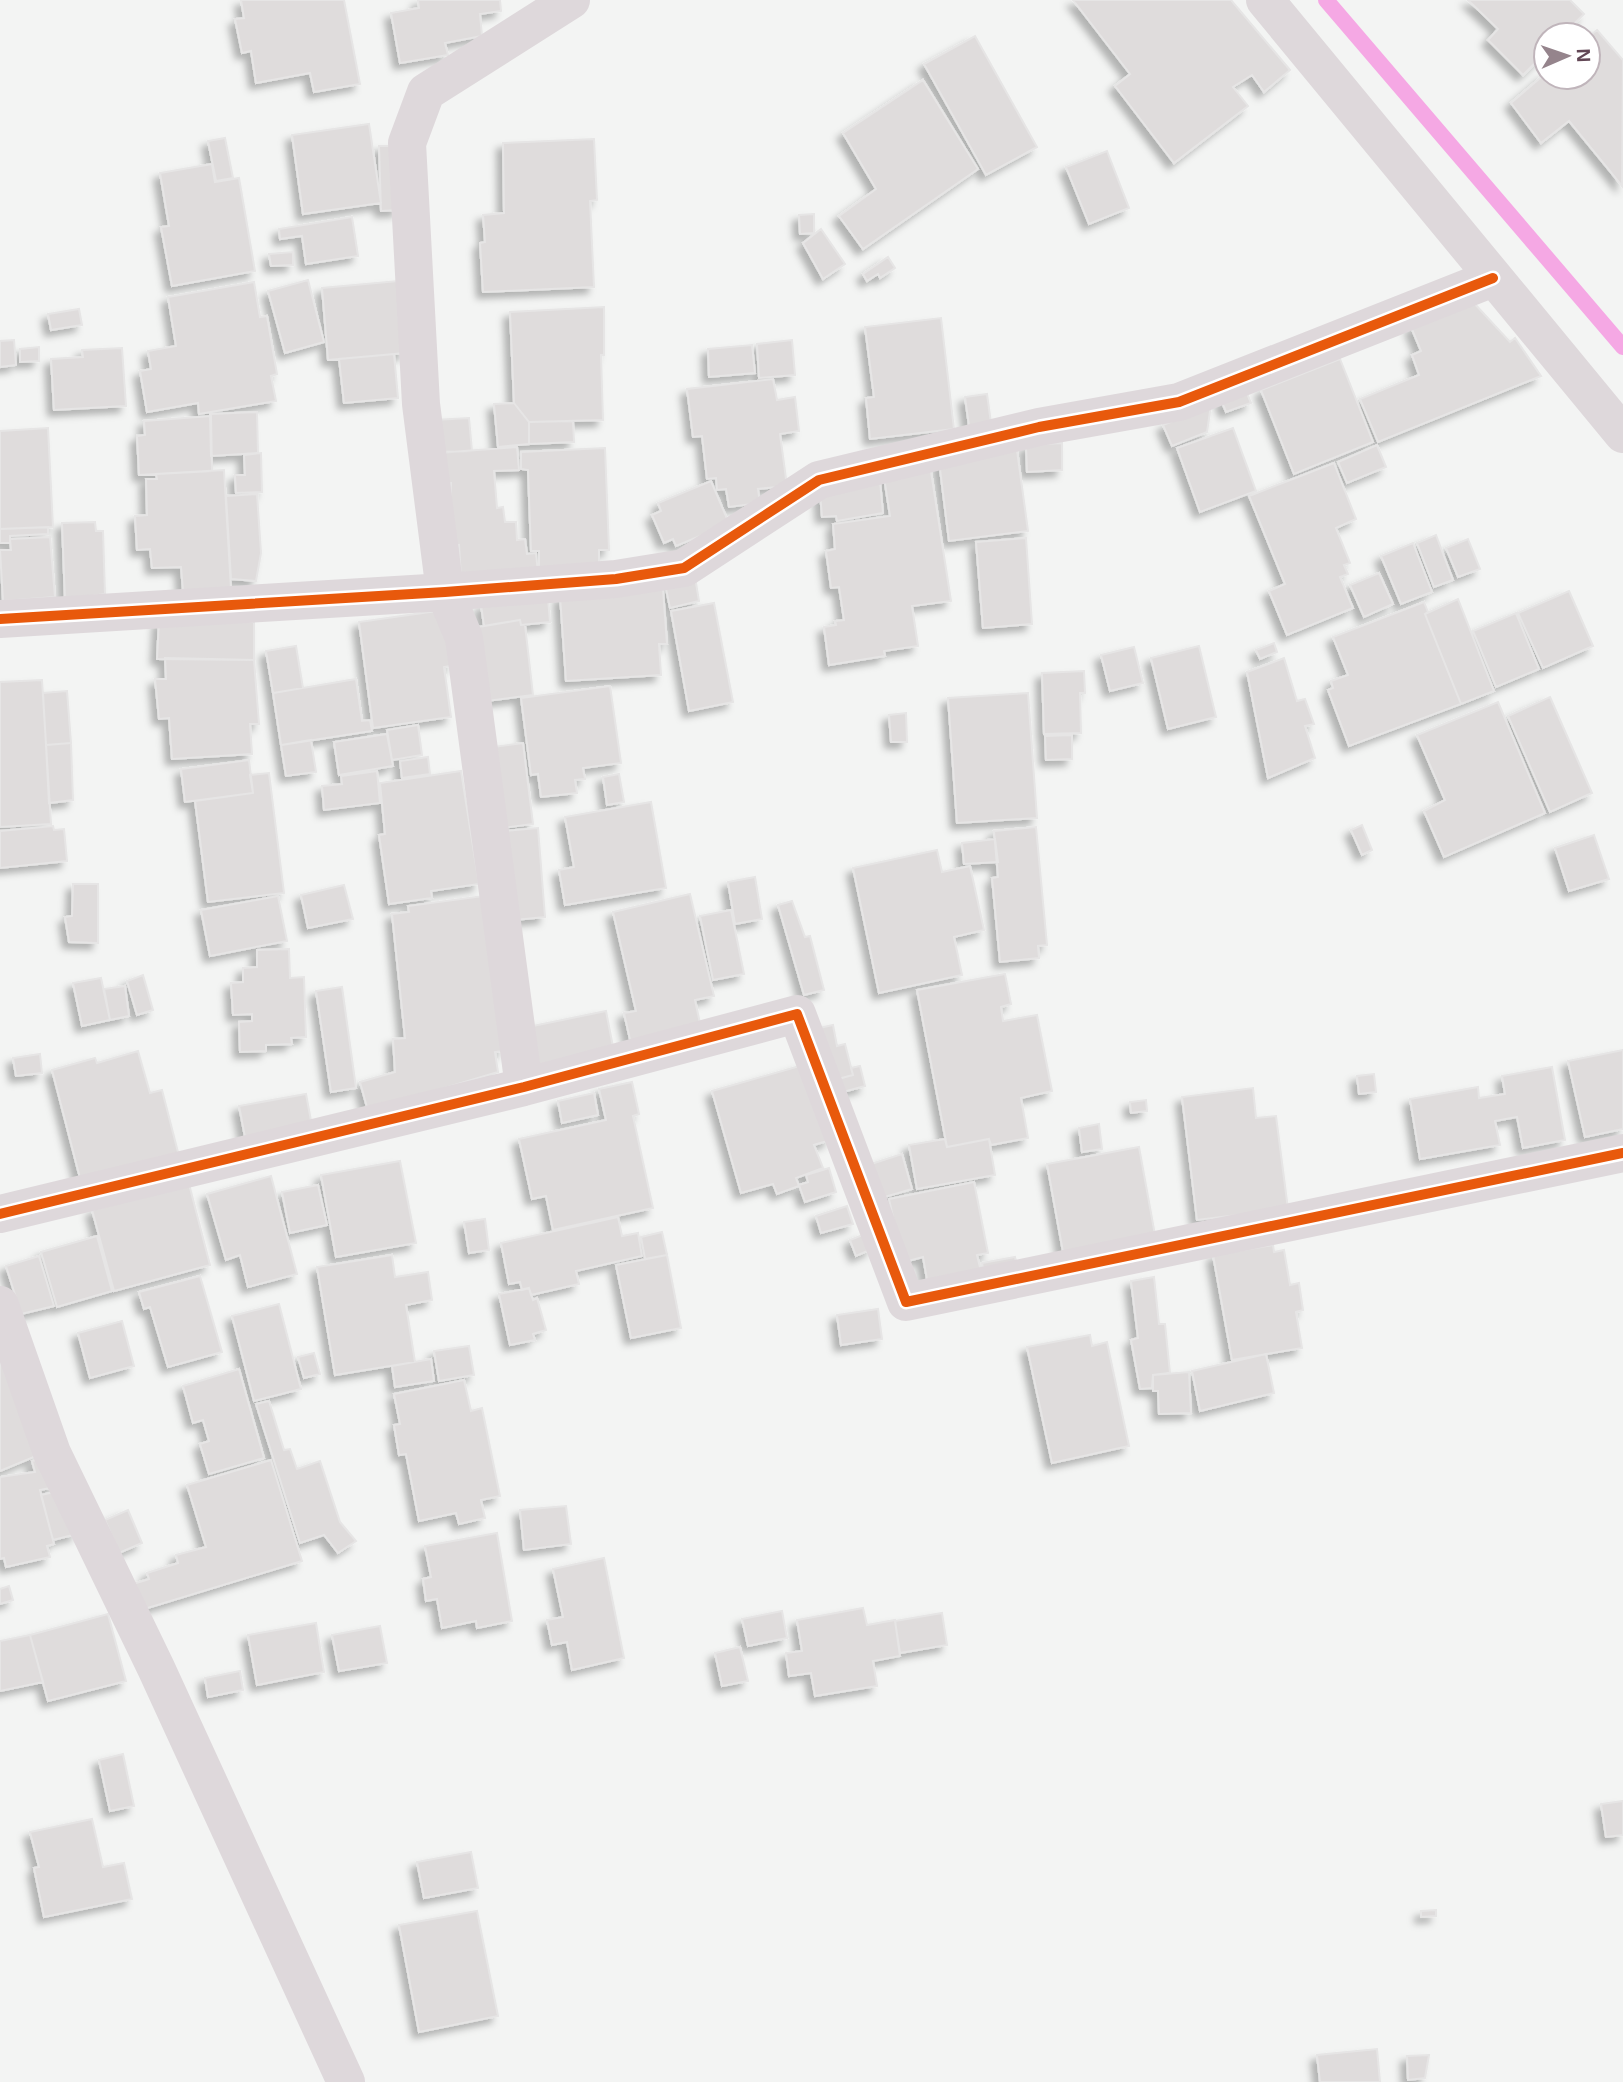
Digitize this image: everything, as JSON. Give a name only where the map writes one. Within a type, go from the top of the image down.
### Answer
[{"type":"street","points":[[524,1087],[464,638],[445,592],[421,404],[407,143],[426,92],[570,0]]},
{"type":"street","points":[[1265,0],[1623,434]]},
{"type":"street","points":[[0,619],[445,592],[616,579],[684,568],[819,480],[1039,427],[1179,402],[1493,278]]},
{"type":"street","points":[[0,1214],[524,1087],[797,1014],[906,1302],[1623,1153]]},
{"type":"street","points":[[0,1305],[52,1453],[156,1668],[346,2082]]},
{"type":"building","points":[[241,0],[344,0],[360,84],[314,92],[310,73],[256,83],[251,51],[242,53],[235,19],[244,18]]},
{"type":"building","points":[[418,0],[500,0],[501,11],[480,14],[482,36],[445,43],[448,55],[400,63],[391,13],[419,8]]},
{"type":"building","points":[[1073,0],[1231,0],[1290,70],[1264,92],[1252,75],[1233,87],[1248,106],[1174,163],[1115,86],[1130,74]]},
{"type":"building","points":[[1468,0],[1570,0],[1584,14],[1577,21],[1532,21],[1532,66],[1523,75],[1488,40],[1498,29]]},
{"type":"building","points":[[975,36],[1037,147],[986,175],[924,64]]},
{"type":"building","points":[[1602,36],[1623,60],[1622,186],[1569,121],[1541,143],[1511,103],[1532,85],[1532,91],[1602,91]]},
{"type":"building","points":[[923,80],[978,169],[863,249],[839,216],[876,189],[843,133]]},
{"type":"building","points":[[369,124],[381,203],[303,214],[292,135]]},
{"type":"building","points":[[225,138],[233,178],[216,181],[208,141]]},
{"type":"building","points":[[594,139],[597,200],[590,201],[594,287],[483,292],[480,243],[485,242],[483,215],[504,213],[503,143]]},
{"type":"building","points":[[379,146],[396,146],[399,210],[381,211]]},
{"type":"building","points":[[1107,151],[1129,208],[1089,224],[1066,167]]},
{"type":"building","points":[[212,164],[215,182],[239,178],[255,271],[172,286],[161,227],[169,226],[160,173]]},
{"type":"building","points":[[814,214],[814,233],[800,234],[799,215]]},
{"type":"building","points":[[352,217],[358,256],[306,264],[302,236],[280,239],[279,229]]},
{"type":"building","points":[[821,229],[845,264],[823,279],[803,243]]},
{"type":"building","points":[[293,252],[293,265],[271,266],[269,254]]},
{"type":"building","points":[[888,257],[895,268],[880,278],[878,274],[867,281],[863,274]]},
{"type":"building","points":[[308,280],[324,342],[285,353],[268,291]]},
{"type":"building","points":[[398,281],[405,353],[328,360],[322,288]]},
{"type":"building","points":[[254,282],[260,317],[267,316],[277,374],[271,376],[276,401],[199,414],[198,403],[147,412],[140,371],[151,369],[148,351],[176,346],[168,297]]},
{"type":"building","points":[[1473,302],[1510,342],[1515,338],[1541,376],[1378,442],[1360,399],[1419,375],[1412,355],[1421,351],[1411,327]]},
{"type":"building","points":[[604,307],[604,355],[601,355],[603,420],[529,422],[514,403],[510,312]]},
{"type":"building","points":[[79,309],[82,325],[51,330],[48,314]]},
{"type":"building","points":[[941,318],[954,429],[870,439],[866,398],[874,397],[865,327]]},
{"type":"building","points":[[14,340],[16,365],[0,367],[0,341]]},
{"type":"building","points":[[792,340],[795,375],[759,378],[757,344]]},
{"type":"building","points":[[752,345],[755,373],[709,377],[708,349]]},
{"type":"building","points":[[39,347],[39,361],[20,362],[20,349]]},
{"type":"building","points":[[122,348],[126,406],[54,410],[51,359],[83,357],[82,350]]},
{"type":"building","points":[[394,354],[398,398],[344,403],[339,359]]},
{"type":"building","points":[[1340,359],[1373,442],[1294,474],[1261,390]]},
{"type":"building","points":[[773,379],[777,400],[795,397],[799,431],[780,434],[787,486],[758,489],[760,503],[729,507],[726,489],[717,490],[716,478],[707,479],[702,436],[693,437],[687,389]]},
{"type":"building","points":[[1246,391],[1251,403],[1226,412],[1221,400]]},
{"type":"building","points":[[987,394],[991,423],[969,426],[965,397]]},
{"type":"building","points":[[514,403],[529,422],[529,444],[498,447],[494,404]]},
{"type":"building","points":[[1211,405],[1207,432],[1172,446],[1163,425]]},
{"type":"building","points":[[257,412],[258,453],[211,456],[210,414]]},
{"type":"building","points":[[211,416],[212,471],[139,475],[137,436],[145,435],[144,421]]},
{"type":"building","points":[[469,418],[472,451],[437,452],[434,420]]},
{"type":"building","points":[[573,421],[574,442],[529,444],[529,422]]},
{"type":"building","points":[[48,428],[53,527],[0,529],[0,431]]},
{"type":"building","points":[[1233,428],[1256,491],[1200,512],[1177,448]]},
{"type":"building","points":[[1062,443],[1062,470],[1027,472],[1026,445]]},
{"type":"building","points":[[1377,445],[1386,467],[1347,483],[1338,462]]},
{"type":"building","points":[[517,447],[519,470],[494,471],[497,508],[503,507],[505,522],[516,522],[517,540],[525,539],[527,554],[536,553],[538,573],[461,578],[459,545],[449,547],[451,483],[440,484],[438,453]]},
{"type":"building","points":[[605,448],[609,550],[599,550],[599,565],[539,575],[539,551],[531,551],[528,470],[521,469],[521,452]]},
{"type":"building","points":[[1017,450],[1028,531],[949,541],[939,461]]},
{"type":"building","points":[[261,453],[262,492],[236,493],[235,475],[245,475],[244,455]]},
{"type":"building","points":[[1334,463],[1356,519],[1336,528],[1350,563],[1344,565],[1348,574],[1340,577],[1353,608],[1287,635],[1269,591],[1285,584],[1249,496]]},
{"type":"building","points":[[930,465],[951,601],[912,606],[918,646],[884,651],[885,656],[829,665],[824,627],[844,620],[839,587],[831,588],[826,551],[835,549],[833,524],[890,516],[883,471]]},
{"type":"building","points":[[224,470],[231,589],[183,591],[181,567],[152,568],[150,549],[137,550],[135,516],[147,515],[146,479],[157,479],[156,474]]},
{"type":"building","points":[[879,470],[883,513],[837,521],[836,516],[822,517],[820,493]]},
{"type":"building","points":[[711,481],[731,528],[705,534],[676,546],[673,539],[664,543],[652,515],[661,511],[658,503]]},
{"type":"building","points":[[257,494],[261,553],[256,581],[231,579],[226,496]]},
{"type":"building","points":[[95,522],[96,531],[103,531],[105,594],[65,600],[62,523]]},
{"type":"building","points":[[48,527],[48,534],[10,536],[10,543],[0,543],[0,529]]},
{"type":"building","points":[[1436,535],[1453,580],[1434,587],[1417,543]]},
{"type":"building","points":[[50,537],[55,597],[3,601],[0,550],[11,550],[10,539]]},
{"type":"building","points":[[1026,538],[1032,624],[983,628],[976,542]]},
{"type":"building","points":[[1468,539],[1480,569],[1458,577],[1446,548]]},
{"type":"building","points":[[1413,543],[1432,592],[1401,604],[1381,556]]},
{"type":"building","points":[[1379,573],[1393,604],[1364,617],[1350,585]]},
{"type":"building","points":[[695,577],[699,601],[670,608],[665,584]]},
{"type":"building","points":[[663,589],[667,644],[659,644],[661,675],[566,681],[560,596]]},
{"type":"building","points":[[1569,591],[1593,646],[1543,668],[1518,613]]},
{"type":"building","points":[[548,598],[550,622],[521,625],[520,620],[484,626],[481,605]]},
{"type":"building","points":[[1458,599],[1494,691],[1461,704],[1425,614]]},
{"type":"building","points":[[1424,602],[1428,612],[1425,614],[1461,704],[1349,746],[1328,690],[1333,688],[1331,681],[1348,675],[1333,637]]},
{"type":"building","points":[[714,603],[733,702],[689,711],[671,611]]},
{"type":"building","points":[[444,610],[451,666],[444,667],[451,717],[373,728],[359,622]]},
{"type":"building","points":[[1516,613],[1539,669],[1496,687],[1473,631]]},
{"type":"building","points":[[159,620],[254,622],[254,660],[157,659]]},
{"type":"building","points":[[520,620],[521,625],[525,625],[533,695],[487,701],[477,627]]},
{"type":"building","points":[[1274,643],[1277,652],[1260,659],[1256,650]]},
{"type":"building","points":[[296,646],[303,688],[273,693],[266,651]]},
{"type":"building","points":[[1199,646],[1216,717],[1168,729],[1151,658]]},
{"type":"building","points":[[1134,647],[1143,683],[1110,691],[1101,655]]},
{"type":"building","points":[[165,658],[254,660],[259,724],[250,724],[252,754],[172,759],[169,718],[159,719],[155,679],[166,679]]},
{"type":"building","points":[[1284,658],[1297,701],[1305,699],[1314,724],[1305,726],[1315,758],[1268,778],[1247,672]]},
{"type":"building","points":[[1084,671],[1085,693],[1080,693],[1081,733],[1044,734],[1042,673]]},
{"type":"building","points":[[356,679],[362,721],[370,720],[372,731],[281,745],[273,693]]},
{"type":"building","points":[[42,680],[51,824],[0,827],[0,682]]},
{"type":"building","points":[[610,686],[621,763],[583,768],[585,779],[575,780],[577,793],[541,797],[538,774],[531,775],[521,698]]},
{"type":"building","points":[[67,691],[71,743],[46,745],[43,693]]},
{"type":"building","points":[[1028,693],[1037,818],[957,823],[948,698]]},
{"type":"building","points":[[1550,697],[1592,793],[1550,812],[1508,716]]},
{"type":"building","points":[[1498,702],[1545,813],[1444,857],[1424,811],[1445,800],[1417,735]]},
{"type":"building","points":[[906,713],[907,742],[891,742],[889,715]]},
{"type":"building","points":[[418,725],[422,755],[392,760],[387,730]]},
{"type":"building","points":[[387,734],[393,766],[339,775],[334,742]]},
{"type":"building","points":[[1072,735],[1072,759],[1046,760],[1045,736]]},
{"type":"building","points":[[311,740],[316,772],[286,776],[281,745]]},
{"type":"building","points":[[71,743],[73,800],[49,803],[46,745]]},
{"type":"building","points":[[523,743],[533,824],[503,828],[493,747]]},
{"type":"building","points":[[428,757],[430,774],[402,778],[400,761]]},
{"type":"building","points":[[249,760],[253,793],[185,802],[181,769]]},
{"type":"building","points":[[377,771],[380,803],[324,810],[322,786],[342,784],[341,776]]},
{"type":"building","points":[[461,771],[479,884],[431,891],[432,898],[389,904],[379,835],[385,834],[380,783]]},
{"type":"building","points":[[269,773],[284,893],[208,902],[195,801],[253,793],[250,775]]},
{"type":"building","points":[[619,774],[624,802],[607,805],[603,777]]},
{"type":"building","points":[[651,802],[666,888],[565,905],[559,870],[574,867],[565,817]]},
{"type":"building","points":[[1362,825],[1372,850],[1362,855],[1351,830]]},
{"type":"building","points":[[53,826],[54,830],[64,829],[67,861],[0,868],[0,831]]},
{"type":"building","points":[[1036,827],[1047,945],[1038,946],[1039,958],[1000,962],[992,878],[998,877],[994,831]]},
{"type":"building","points":[[538,828],[545,917],[515,920],[504,831]]},
{"type":"building","points":[[1594,835],[1609,879],[1569,891],[1555,848]]},
{"type":"building","points":[[995,839],[998,862],[964,864],[962,843]]},
{"type":"building","points":[[937,850],[942,872],[970,866],[984,930],[954,937],[962,975],[879,993],[853,868]]},
{"type":"building","points":[[755,877],[762,919],[735,924],[728,882]]},
{"type":"building","points":[[73,884],[98,884],[98,943],[69,942],[65,917],[72,916]]},
{"type":"building","points":[[344,885],[353,919],[308,928],[301,895]]},
{"type":"building","points":[[690,894],[714,996],[695,1000],[701,1028],[631,1044],[624,1013],[636,1011],[613,912]]},
{"type":"building","points":[[278,896],[287,941],[210,956],[201,910]]},
{"type":"building","points":[[483,896],[503,1051],[495,1052],[498,1072],[368,1111],[360,1082],[395,1072],[393,1039],[405,1038],[392,914],[409,912],[408,906]]},
{"type":"building","points":[[792,901],[805,937],[810,936],[824,990],[804,995],[778,905]]},
{"type":"building","points":[[731,910],[744,974],[713,980],[700,916]]},
{"type":"building","points":[[289,949],[290,978],[304,977],[306,1037],[291,1038],[292,1044],[266,1045],[266,1051],[240,1052],[239,1022],[252,1021],[252,1014],[233,1015],[231,983],[243,982],[243,968],[257,967],[257,950]]},
{"type":"building","points":[[1005,974],[1011,1004],[1001,1007],[1003,1021],[1037,1015],[1052,1091],[1021,1098],[1028,1138],[991,1145],[989,1139],[947,1147],[917,990]]},
{"type":"building","points":[[143,975],[153,1010],[137,1015],[127,981]]},
{"type":"building","points":[[101,978],[110,1020],[82,1026],[73,983]]},
{"type":"building","points":[[125,986],[129,1016],[110,1020],[104,989]]},
{"type":"building","points":[[342,987],[356,1088],[331,1092],[316,991]]},
{"type":"building","points":[[606,1011],[614,1052],[537,1068],[528,1027]]},
{"type":"building","points":[[833,1025],[837,1046],[845,1044],[853,1075],[838,1079],[819,1028]]},
{"type":"building","points":[[1623,1050],[1623,1129],[1585,1137],[1568,1061]]},
{"type":"building","points":[[138,1051],[150,1093],[162,1090],[179,1156],[81,1182],[52,1070],[95,1058],[97,1063]]},
{"type":"building","points":[[40,1054],[42,1073],[16,1076],[13,1058]]},
{"type":"building","points":[[803,1065],[830,1140],[814,1145],[823,1168],[796,1178],[799,1186],[777,1194],[773,1184],[741,1193],[712,1091]]},
{"type":"building","points":[[860,1066],[865,1086],[843,1092],[838,1079],[853,1075],[851,1068]]},
{"type":"building","points":[[1552,1067],[1565,1140],[1523,1148],[1517,1117],[1495,1121],[1500,1145],[1420,1159],[1410,1099],[1478,1087],[1479,1098],[1505,1094],[1502,1076]]},
{"type":"building","points":[[1374,1074],[1376,1092],[1359,1094],[1357,1076]]},
{"type":"building","points":[[632,1082],[639,1114],[633,1116],[653,1208],[553,1230],[546,1196],[532,1199],[519,1139],[606,1120],[599,1089]]},
{"type":"building","points":[[1253,1088],[1256,1118],[1276,1116],[1288,1209],[1197,1220],[1182,1097]]},
{"type":"building","points":[[594,1093],[598,1115],[562,1123],[558,1101]]},
{"type":"building","points":[[306,1094],[312,1126],[245,1137],[239,1106]]},
{"type":"building","points":[[1146,1100],[1147,1111],[1131,1113],[1130,1102]]},
{"type":"building","points":[[1099,1124],[1102,1149],[1082,1152],[1079,1128]]},
{"type":"building","points":[[945,1139],[947,1147],[989,1139],[995,1175],[917,1189],[909,1145]]},
{"type":"building","points":[[1139,1147],[1157,1246],[1065,1263],[1047,1164]]},
{"type":"building","points":[[902,1154],[912,1189],[878,1199],[868,1165]]},
{"type":"building","points":[[400,1161],[416,1243],[336,1257],[321,1175]]},
{"type":"building","points":[[829,1168],[836,1192],[805,1202],[799,1185],[808,1182],[806,1175]]},
{"type":"building","points":[[271,1176],[297,1274],[248,1287],[240,1255],[226,1260],[207,1194]]},
{"type":"building","points":[[974,1182],[988,1253],[977,1255],[983,1280],[929,1291],[923,1257],[908,1261],[898,1240],[889,1199]]},
{"type":"building","points":[[189,1184],[210,1265],[114,1291],[92,1210]]},
{"type":"building","points":[[318,1185],[327,1225],[290,1233],[282,1192]]},
{"type":"building","points":[[847,1206],[853,1224],[821,1233],[816,1216]]},
{"type":"building","points":[[618,1217],[622,1236],[638,1233],[642,1256],[576,1271],[579,1284],[531,1295],[529,1288],[522,1290],[520,1282],[509,1284],[501,1243]]},
{"type":"building","points":[[485,1219],[489,1250],[469,1253],[464,1222]]},
{"type":"building","points":[[662,1232],[667,1255],[645,1259],[641,1237]]},
{"type":"building","points":[[865,1234],[872,1249],[856,1256],[850,1240]]},
{"type":"building","points":[[97,1236],[112,1291],[57,1307],[41,1252]]},
{"type":"building","points":[[1273,1245],[1274,1252],[1284,1250],[1290,1285],[1299,1283],[1303,1310],[1296,1312],[1302,1348],[1232,1360],[1213,1255]]},
{"type":"building","points":[[392,1255],[395,1277],[428,1272],[432,1300],[406,1305],[415,1362],[335,1375],[317,1267]]},
{"type":"building","points":[[667,1255],[681,1328],[631,1338],[616,1265]]},
{"type":"building","points":[[39,1256],[54,1306],[21,1314],[6,1266]]},
{"type":"building","points":[[1015,1257],[1019,1274],[985,1280],[982,1263]]},
{"type":"building","points":[[200,1276],[222,1352],[168,1367],[150,1307],[144,1309],[139,1292]]},
{"type":"building","points":[[1154,1277],[1159,1324],[1165,1324],[1170,1373],[1153,1375],[1152,1388],[1140,1389],[1131,1340],[1138,1338],[1131,1281]]},
{"type":"building","points":[[529,1288],[533,1300],[537,1298],[546,1330],[533,1334],[535,1340],[510,1345],[499,1294]]},
{"type":"building","points":[[279,1304],[301,1389],[254,1401],[232,1316]]},
{"type":"building","points":[[878,1309],[882,1339],[841,1345],[837,1315]]},
{"type":"building","points":[[122,1321],[134,1366],[90,1378],[78,1333]]},
{"type":"building","points":[[1090,1335],[1092,1346],[1107,1342],[1129,1446],[1052,1463],[1027,1347]]},
{"type":"building","points":[[469,1346],[474,1375],[439,1381],[434,1351]]},
{"type":"building","points":[[314,1353],[320,1374],[304,1378],[298,1357]]},
{"type":"building","points":[[1266,1354],[1274,1393],[1200,1411],[1192,1371]]},
{"type":"building","points":[[0,1358],[41,1454],[0,1471]]},
{"type":"building","points":[[431,1359],[434,1381],[395,1387],[392,1366]]},
{"type":"building","points":[[239,1369],[264,1458],[209,1474],[200,1444],[209,1441],[203,1420],[193,1423],[183,1386]]},
{"type":"building","points":[[1189,1372],[1191,1413],[1159,1414],[1158,1391],[1153,1391],[1153,1375]]},
{"type":"building","points":[[464,1380],[471,1411],[482,1408],[500,1496],[481,1500],[485,1518],[459,1524],[456,1513],[419,1521],[406,1454],[399,1455],[394,1425],[400,1424],[394,1394]]},
{"type":"building","points":[[269,1401],[284,1450],[290,1449],[297,1469],[320,1461],[340,1522],[356,1541],[338,1553],[324,1535],[300,1543],[256,1404]]},
{"type":"building","points":[[44,1458],[55,1487],[40,1490],[54,1544],[47,1546],[50,1557],[6,1567],[4,1558],[0,1559],[0,1477],[35,1472],[32,1461]]},
{"type":"building","points":[[271,1460],[302,1561],[141,1610],[133,1584],[149,1579],[147,1573],[178,1563],[176,1555],[206,1547],[187,1485]]},
{"type":"building","points":[[59,1491],[77,1534],[53,1540],[41,1495]]},
{"type":"building","points":[[566,1506],[571,1544],[524,1550],[520,1510]]},
{"type":"building","points":[[128,1510],[142,1543],[119,1553],[105,1520]]},
{"type":"building","points":[[497,1533],[512,1621],[477,1628],[476,1621],[442,1628],[437,1599],[426,1601],[423,1579],[431,1577],[425,1546]]},
{"type":"building","points":[[604,1558],[624,1658],[572,1670],[567,1642],[552,1645],[547,1620],[563,1617],[553,1569]]},
{"type":"building","points":[[9,1586],[13,1600],[0,1604],[0,1589]]},
{"type":"building","points":[[863,1608],[867,1625],[895,1620],[900,1656],[873,1661],[877,1686],[815,1696],[811,1673],[789,1676],[786,1653],[802,1651],[797,1620]]},
{"type":"building","points":[[782,1611],[787,1638],[748,1646],[742,1619]]},
{"type":"building","points":[[942,1613],[947,1645],[900,1653],[895,1621]]},
{"type":"building","points":[[108,1614],[126,1681],[48,1701],[30,1635]]},
{"type":"building","points":[[316,1623],[324,1672],[257,1685],[248,1635]]},
{"type":"building","points":[[380,1626],[387,1663],[339,1671],[332,1635]]},
{"type":"building","points":[[30,1635],[43,1682],[0,1691],[0,1641]]},
{"type":"building","points":[[740,1647],[748,1681],[722,1686],[715,1653]]},
{"type":"building","points":[[240,1671],[243,1690],[208,1697],[205,1678]]},
{"type":"building","points":[[123,1754],[134,1806],[110,1811],[99,1760]]},
{"type":"building","points":[[1623,1801],[1623,1835],[1606,1837],[1601,1804]]},
{"type":"building","points":[[92,1819],[103,1867],[124,1863],[132,1899],[44,1917],[34,1868],[39,1867],[30,1832]]},
{"type":"building","points":[[471,1852],[478,1888],[424,1898],[417,1862]]},
{"type":"building","points":[[1436,1910],[1436,1916],[1421,1917],[1421,1911]]},
{"type":"building","points":[[477,1911],[498,2016],[419,2032],[399,1925]]},
{"type":"building","points":[[1377,2049],[1380,2082],[1320,2082],[1317,2055]]},
{"type":"building","points":[[1429,2055],[1425,2078],[1408,2080],[1407,2056]]},
{"type":"waterway","points":[[1326,0],[1623,347]]},
{"type":"cycle path","points":[[0,619],[445,592],[616,579],[684,568],[819,480],[1039,427],[1179,402],[1493,278]]},
{"type":"cycle path","points":[[0,1214],[524,1087],[797,1014],[906,1302],[1623,1153]]}]
